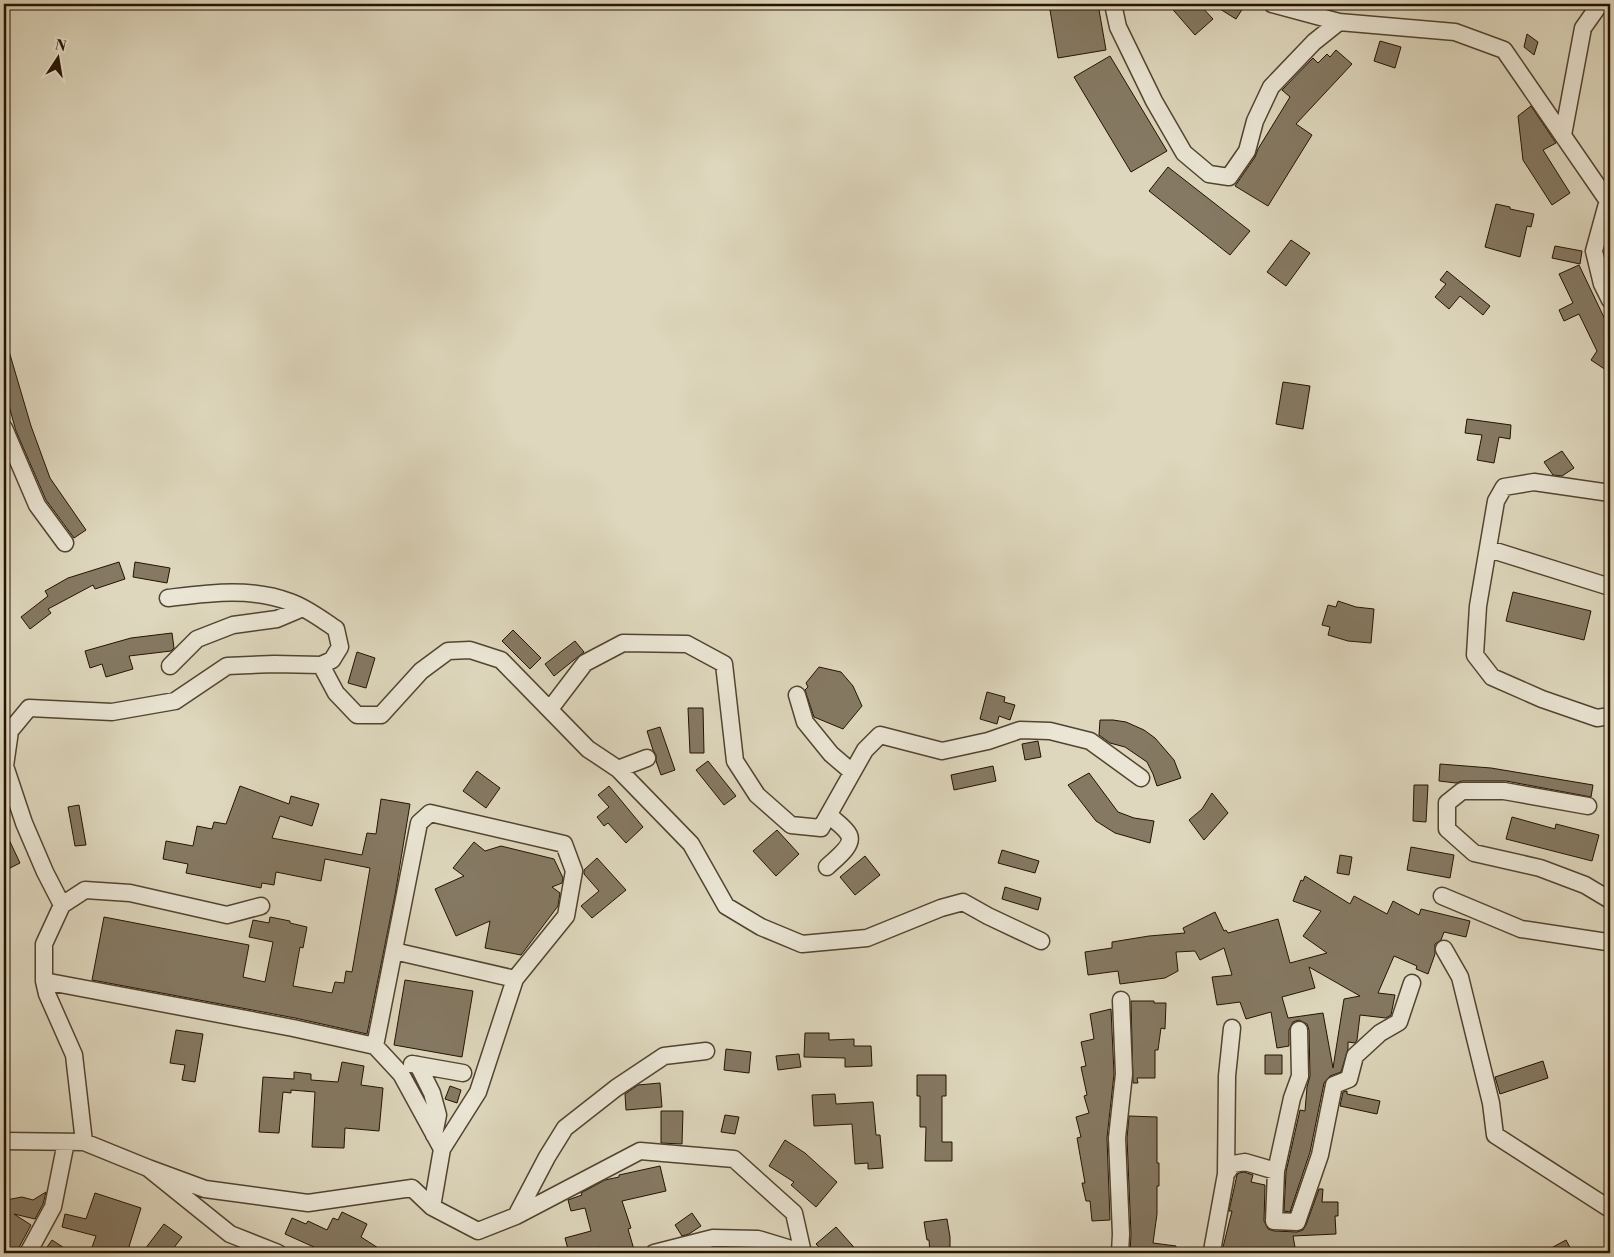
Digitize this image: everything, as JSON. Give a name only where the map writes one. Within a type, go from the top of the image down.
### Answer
[{"type":"street","points":[[1113,4],[1118,27],[1154,101],[1184,153],[1209,174],[1229,176],[1247,151],[1255,121],[1271,88],[1314,42],[1339,22]]},
{"type":"street","points":[[1272,4],[1339,22],[1456,32],[1504,50],[1609,202],[1594,251],[1602,284],[1610,300]]},
{"type":"street","points":[[1563,135],[1583,28],[1600,4]]},
{"type":"street","points":[[4,428],[37,505],[65,544]]},
{"type":"street","points":[[1610,493],[1534,482],[1504,487],[1496,501],[1478,606],[1475,655],[1492,677],[1542,699],[1597,718],[1610,716]]},
{"type":"street","points":[[1489,549],[1610,587]]},
{"type":"street","points":[[62,905],[45,872],[24,823],[4,766],[10,731],[29,708],[112,712],[175,701],[227,666],[321,665],[332,660],[340,647],[336,629],[290,602],[261,594],[220,591],[168,598]]},
{"type":"street","points":[[170,666],[197,639],[233,625],[276,619],[303,608]]},
{"type":"street","points":[[550,709],[585,663],[623,643],[687,644],[724,664],[734,761],[757,795],[791,825],[821,828],[864,750],[880,735],[942,751],[988,741],[1020,730],[1050,731],[1090,741],[1141,778]]},
{"type":"street","points":[[321,665],[336,693],[357,715],[381,715],[421,671],[448,652],[470,650],[502,660],[588,749],[618,769],[691,844],[726,906],[762,927],[802,944],[866,938],[941,908],[963,902],[1042,941]]},
{"type":"street","points":[[798,695],[805,722],[831,754],[852,772]]},
{"type":"street","points":[[618,769],[647,758]]},
{"type":"street","points":[[1588,806],[1504,790],[1462,792],[1447,804],[1447,829],[1474,853],[1540,868],[1585,885],[1610,900]]},
{"type":"street","points":[[375,1046],[419,823],[430,812],[564,844],[574,871],[566,916],[514,979],[478,1092],[442,1149],[432,1207]]},
{"type":"street","points":[[827,867],[847,847],[850,841],[849,834],[829,815]]},
{"type":"street","points":[[84,1142],[74,1055],[47,994],[44,981],[44,944],[62,905],[85,890],[130,893],[227,915],[261,906]]},
{"type":"street","points":[[1442,896],[1521,929],[1610,942]]},
{"type":"street","points":[[1444,950],[1460,977],[1491,1103],[1495,1135],[1610,1209]]},
{"type":"street","points":[[394,951],[514,979]]},
{"type":"street","points":[[44,981],[293,1028],[375,1046],[400,1074],[442,1149]]},
{"type":"street","points":[[1299,1030],[1300,1076],[1292,1098],[1276,1171],[1274,1222],[1296,1222],[1320,1155],[1334,1085],[1349,1079],[1354,1056],[1380,1033],[1399,1022],[1412,983]]},
{"type":"street","points":[[1120,1253],[1122,1234],[1117,1138],[1124,1074],[1121,1000]]},
{"type":"street","points":[[1215,1253],[1212,1251],[1226,1174],[1227,1076],[1232,1028]]},
{"type":"street","points":[[516,1216],[547,1157],[565,1128],[616,1088],[664,1056],[706,1051]]},
{"type":"street","points":[[434,1135],[438,1115],[432,1093],[411,1064],[463,1073]]},
{"type":"street","points":[[4,1141],[84,1142],[205,1189],[308,1203],[412,1188],[432,1207],[478,1231],[516,1216],[640,1151],[734,1159],[794,1213],[802,1252],[758,1239],[712,1238],[654,1253]]},
{"type":"street","points":[[28,1253],[53,1207],[66,1142]]},
{"type":"street","points":[[1226,1174],[1233,1164],[1245,1162],[1276,1171]]},
{"type":"street","points":[[148,1168],[230,1234],[278,1253]]},
{"type":"building","points":[[1049,4],[1098,4],[1106,50],[1058,58]]},
{"type":"building","points":[[1168,4],[1199,4],[1213,19],[1195,35]]},
{"type":"building","points":[[1212,4],[1236,4],[1243,8],[1236,19]]},
{"type":"building","points":[[1527,34],[1538,42],[1534,55],[1524,47]]},
{"type":"building","points":[[1380,41],[1401,47],[1395,68],[1374,61]]},
{"type":"building","points":[[1336,50],[1352,64],[1296,124],[1312,135],[1268,206],[1235,186],[1255,157],[1290,97],[1282,90],[1313,58],[1318,63],[1327,54],[1330,57]]},
{"type":"building","points":[[1110,56],[1167,151],[1131,172],[1074,77]]},
{"type":"building","points":[[1531,106],[1556,143],[1543,150],[1570,193],[1552,205],[1523,160],[1518,116]]},
{"type":"building","points":[[1168,167],[1250,231],[1230,255],[1149,191]]},
{"type":"building","points":[[1496,204],[1534,214],[1531,227],[1527,226],[1520,257],[1485,247]]},
{"type":"building","points":[[1291,240],[1310,253],[1286,286],[1267,272]]},
{"type":"building","points":[[1555,246],[1582,251],[1580,264],[1552,258]]},
{"type":"building","points":[[1579,265],[1610,330],[1610,364],[1606,370],[1591,360],[1597,351],[1579,314],[1564,321],[1559,310],[1573,303],[1559,274]]},
{"type":"building","points":[[1447,271],[1490,306],[1483,315],[1460,296],[1449,309],[1435,297],[1446,284],[1440,280]]},
{"type":"building","points":[[6,341],[31,426],[50,478],[86,530],[74,538],[46,500],[16,431],[4,388],[4,342]]},
{"type":"building","points":[[1283,382],[1310,386],[1303,429],[1276,424]]},
{"type":"building","points":[[1467,419],[1511,425],[1510,439],[1499,437],[1494,463],[1477,460],[1482,435],[1465,433]]},
{"type":"building","points":[[1562,451],[1574,468],[1562,476],[1553,475],[1544,462]]},
{"type":"building","points":[[119,562],[125,579],[95,589],[93,585],[48,609],[51,613],[30,629],[21,617],[48,596],[45,591],[68,578]]},
{"type":"building","points":[[135,562],[170,568],[167,583],[133,577]]},
{"type":"building","points":[[1513,592],[1591,611],[1584,640],[1506,621]]},
{"type":"building","points":[[1338,601],[1356,607],[1374,609],[1371,643],[1348,641],[1328,635],[1330,627],[1322,625],[1328,605],[1336,607]]},
{"type":"building","points":[[513,630],[541,658],[530,669],[502,641]]},
{"type":"building","points":[[172,633],[174,648],[171,651],[129,656],[133,669],[106,677],[102,664],[90,668],[85,651],[131,638]]},
{"type":"building","points":[[575,641],[584,652],[554,676],[545,664]]},
{"type":"building","points":[[357,652],[375,658],[366,688],[348,683]]},
{"type":"building","points":[[819,667],[841,672],[853,686],[862,706],[843,729],[814,717],[805,690],[808,687],[806,683]]},
{"type":"building","points":[[987,692],[1005,697],[1004,702],[1015,705],[1010,720],[999,716],[997,724],[980,719]]},
{"type":"building","points":[[688,708],[703,708],[704,753],[690,753]]},
{"type":"building","points":[[1100,720],[1126,722],[1144,730],[1155,738],[1174,760],[1181,778],[1157,786],[1147,762],[1125,747],[1110,743],[1099,735]]},
{"type":"building","points":[[660,727],[675,770],[661,775],[647,731]]},
{"type":"building","points":[[1038,741],[1041,757],[1025,760],[1022,744]]},
{"type":"building","points":[[708,761],[736,796],[724,805],[696,770]]},
{"type":"building","points":[[1440,764],[1491,768],[1593,785],[1591,797],[1506,781],[1462,781],[1456,783],[1439,781]]},
{"type":"building","points":[[993,766],[996,781],[954,790],[951,775]]},
{"type":"building","points":[[477,771],[500,788],[486,808],[463,791]]},
{"type":"building","points":[[1089,773],[1118,812],[1134,818],[1154,821],[1150,843],[1115,833],[1096,821],[1068,785]]},
{"type":"building","points":[[1414,785],[1428,785],[1426,822],[1413,821]]},
{"type":"building","points":[[240,786],[289,804],[291,796],[319,804],[312,826],[280,816],[272,838],[362,855],[367,833],[376,834],[381,799],[410,804],[395,895],[367,1034],[295,1018],[92,980],[104,917],[249,945],[243,977],[265,982],[273,942],[249,937],[253,920],[269,923],[270,917],[307,927],[303,948],[300,947],[293,986],[332,993],[335,982],[344,983],[346,971],[352,972],[370,868],[325,859],[321,881],[276,872],[274,885],[262,883],[261,888],[186,873],[188,864],[163,859],[166,841],[193,846],[197,826],[212,829],[214,822],[226,824]]},
{"type":"building","points":[[609,786],[643,827],[626,843],[608,823],[604,826],[597,817],[609,807],[598,795]]},
{"type":"building","points":[[1212,793],[1228,813],[1204,840],[1189,820],[1202,809]]},
{"type":"building","points":[[79,805],[86,845],[75,846],[68,807]]},
{"type":"building","points":[[1512,817],[1555,829],[1556,824],[1599,835],[1592,861],[1506,839]]},
{"type":"building","points":[[4,829],[20,863],[4,871]]},
{"type":"building","points":[[777,830],[799,854],[776,876],[753,851]]},
{"type":"building","points":[[474,842],[485,851],[501,846],[554,859],[563,878],[562,883],[552,887],[560,893],[558,906],[521,955],[485,948],[490,921],[456,936],[435,889],[464,876],[453,868]]},
{"type":"building","points":[[1411,847],[1454,855],[1450,878],[1407,870]]},
{"type":"building","points":[[1002,850],[1039,861],[1035,873],[998,863]]},
{"type":"building","points":[[1340,855],[1352,857],[1349,875],[1337,873]]},
{"type":"building","points":[[865,856],[880,875],[855,895],[840,877]]},
{"type":"building","points":[[597,858],[626,890],[592,918],[581,906],[599,891],[584,874],[584,870]]},
{"type":"building","points":[[1305,876],[1350,904],[1354,896],[1387,914],[1393,901],[1419,915],[1421,909],[1470,921],[1466,937],[1444,932],[1441,940],[1435,944],[1435,954],[1428,974],[1416,969],[1417,966],[1394,956],[1378,993],[1395,995],[1391,1015],[1386,1018],[1360,1015],[1357,1040],[1355,1043],[1348,1042],[1348,1049],[1341,1072],[1330,1076],[1324,1083],[1310,1152],[1290,1212],[1284,1211],[1286,1172],[1300,1110],[1305,1111],[1310,1076],[1309,1030],[1307,1024],[1299,1020],[1293,1022],[1289,1030],[1289,1046],[1277,1048],[1271,1012],[1246,1019],[1240,1002],[1217,1005],[1212,977],[1232,975],[1224,948],[1200,960],[1195,951],[1176,952],[1178,971],[1165,978],[1120,984],[1118,971],[1088,975],[1085,952],[1112,948],[1112,942],[1185,933],[1183,928],[1215,912],[1224,931],[1226,930],[1228,933],[1278,919],[1290,963],[1327,953],[1303,936],[1321,911],[1293,901],[1301,880],[1303,881]],"holes":[[[1309,967],[1360,996],[1344,999],[1333,1068],[1323,1013],[1288,1018],[1282,997],[1315,988]]]},
{"type":"building","points":[[1005,887],[1041,898],[1038,910],[1002,899]]},
{"type":"building","points":[[405,980],[473,991],[462,1057],[394,1045]]},
{"type":"building","points":[[1131,1001],[1166,1003],[1165,1029],[1161,1028],[1158,1050],[1155,1050],[1155,1078],[1137,1078],[1138,1083],[1133,1083]]},
{"type":"building","points":[[1111,1009],[1114,1074],[1107,1138],[1110,1220],[1092,1221],[1090,1201],[1086,1201],[1082,1183],[1085,1183],[1077,1138],[1081,1137],[1076,1117],[1089,1113],[1084,1096],[1087,1095],[1081,1067],[1086,1066],[1081,1042],[1094,1039],[1090,1014]]},
{"type":"building","points":[[176,1030],[203,1034],[195,1082],[182,1080],[185,1065],[170,1063]]},
{"type":"building","points":[[805,1033],[829,1033],[829,1040],[854,1039],[854,1046],[871,1046],[872,1066],[845,1067],[845,1058],[804,1057]]},
{"type":"building","points":[[726,1049],[751,1052],[749,1073],[724,1070]]},
{"type":"building","points":[[799,1054],[801,1067],[778,1070],[776,1056]]},
{"type":"building","points":[[1265,1055],[1282,1055],[1282,1074],[1265,1074]]},
{"type":"building","points":[[1543,1061],[1548,1078],[1500,1094],[1495,1077]]},
{"type":"building","points":[[342,1062],[364,1066],[361,1085],[383,1088],[379,1131],[345,1128],[344,1148],[312,1147],[315,1092],[291,1090],[291,1093],[283,1092],[279,1133],[259,1132],[263,1077],[294,1079],[294,1072],[311,1074],[311,1080],[338,1082]]},
{"type":"building","points":[[917,1075],[946,1075],[946,1096],[942,1096],[942,1142],[952,1142],[952,1161],[925,1161],[926,1127],[920,1127],[920,1096],[917,1096]]},
{"type":"building","points":[[660,1083],[662,1107],[626,1110],[625,1094],[638,1085]]},
{"type":"building","points":[[450,1086],[461,1090],[457,1103],[445,1099]]},
{"type":"building","points":[[1347,1091],[1347,1094],[1380,1101],[1377,1114],[1340,1106],[1343,1092]]},
{"type":"building","points":[[835,1094],[836,1104],[873,1102],[876,1135],[880,1135],[883,1168],[868,1169],[868,1163],[855,1164],[852,1124],[814,1126],[812,1095]]},
{"type":"building","points":[[661,1111],[683,1111],[682,1144],[661,1143]]},
{"type":"building","points":[[725,1115],[739,1117],[735,1134],[721,1132]]},
{"type":"building","points":[[1129,1116],[1157,1117],[1159,1186],[1157,1186],[1157,1214],[1153,1243],[1176,1246],[1176,1253],[1130,1253],[1127,1138]]},
{"type":"building","points":[[785,1140],[805,1153],[837,1182],[816,1207],[791,1185],[794,1182],[769,1166]]},
{"type":"building","points":[[660,1166],[666,1191],[622,1201],[631,1228],[628,1229],[635,1253],[602,1253],[600,1247],[578,1253],[569,1253],[565,1238],[591,1231],[585,1208],[571,1211],[568,1200],[582,1195],[581,1193],[605,1180]]},
{"type":"building","points":[[1244,1172],[1253,1175],[1251,1182],[1265,1185],[1264,1221],[1268,1229],[1297,1232],[1303,1230],[1319,1189],[1323,1189],[1322,1202],[1338,1202],[1338,1216],[1335,1216],[1336,1234],[1293,1236],[1296,1253],[1225,1253],[1223,1247],[1232,1211],[1229,1211],[1237,1175]]},
{"type":"building","points":[[46,1192],[43,1204],[35,1219],[14,1214],[31,1225],[16,1253],[4,1253],[4,1203],[6,1200],[22,1197],[33,1200]]},
{"type":"building","points":[[95,1193],[141,1208],[127,1253],[90,1253],[96,1236],[62,1227],[65,1214],[86,1219]]},
{"type":"building","points":[[342,1212],[367,1224],[361,1237],[386,1253],[327,1253],[285,1234],[292,1218],[306,1224],[308,1221],[327,1230],[333,1218],[338,1220]]},
{"type":"building","points":[[692,1213],[701,1226],[682,1236],[675,1225]]},
{"type":"building","points":[[947,1219],[950,1253],[930,1253],[924,1222]]},
{"type":"building","points":[[164,1224],[182,1237],[170,1253],[142,1253]]},
{"type":"building","points":[[836,1227],[859,1253],[825,1253],[816,1244]]},
{"type":"building","points":[[52,1240],[72,1253],[43,1253]]},
{"type":"building","points":[[1566,1240],[1573,1253],[1542,1253]]}]
